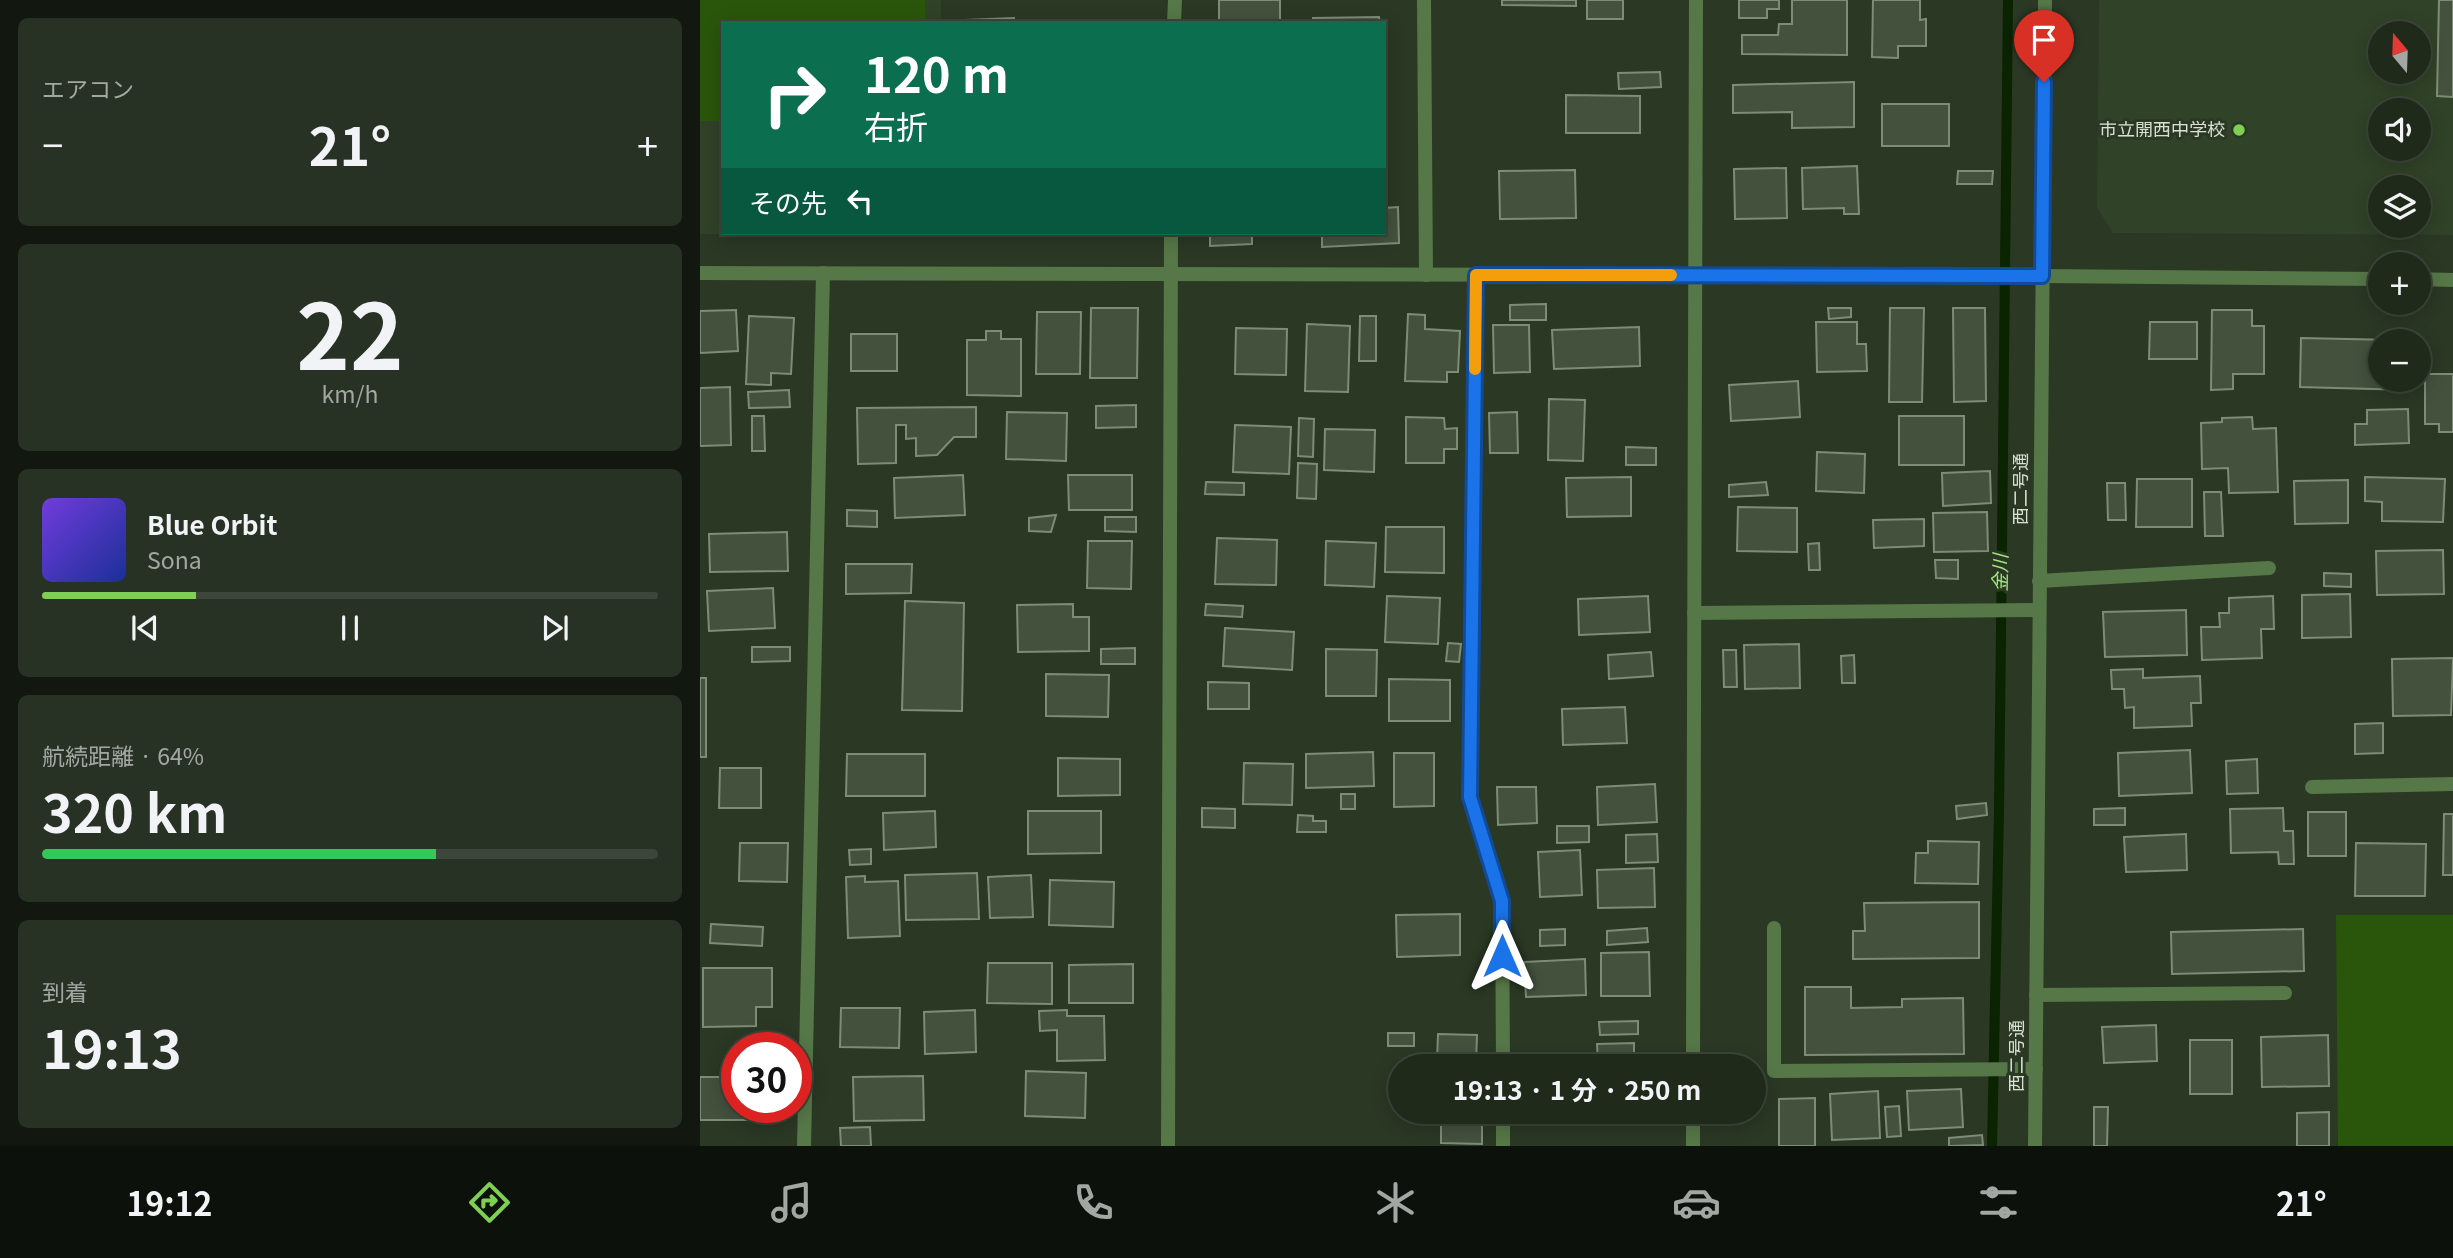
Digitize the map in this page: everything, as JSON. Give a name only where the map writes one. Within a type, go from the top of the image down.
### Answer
[{"type":"street","points":[[1174,21],[1175,0]]},
{"type":"street","points":[[1424,0],[1426,275]]},
{"type":"street","points":[[1693,1054],[1696,0]]},
{"type":"street","name":"西二号通","points":[[2035,1146],[2045,0]]},
{"type":"street","points":[[1168,1146],[1171,235]]},
{"type":"street","points":[[700,273],[2368,279]]},
{"type":"street","points":[[804,1146],[822,273]]},
{"type":"street","points":[[1476,275],[1470,797],[1502,901],[1503,1054]]},
{"type":"street","points":[[2431,279],[2453,280]]},
{"type":"street","points":[[2039,581],[2269,568]]},
{"type":"street","points":[[1694,613],[2039,610]]},
{"type":"street","points":[[2312,787],[2453,784]]},
{"type":"street","points":[[1774,928],[1774,1071],[2036,1069]]},
{"type":"street","points":[[2036,995],[2285,993]]},
{"type":"street","points":[[1503,1124],[1503,1146]]},
{"type":"street","points":[[1693,1124],[1693,1146]]},
{"type":"shaded area","points":[[700,0],[941,0],[941,21],[721,21],[721,234],[700,234]]},
{"type":"shaded area","name":"市立開西中学校","points":[[2099,0],[2453,0],[2453,235],[2431,235],[2431,175],[2368,175],[2368,234],[2113,233],[2097,208]]},
{"type":"green space","points":[[700,0],[925,0],[925,21],[721,21],[721,121],[700,121]]},
{"type":"green space","points":[[2336,915],[2453,915],[2453,1146],[2338,1146]]},
{"type":"building","points":[[1219,0],[1280,0],[1280,20],[1219,20]]},
{"type":"building","points":[[1502,0],[1576,0],[1576,6],[1502,5]]},
{"type":"building","points":[[1587,0],[1623,0],[1623,19],[1587,19]]},
{"type":"building","points":[[1739,0],[1779,0],[1779,9],[1767,9],[1767,18],[1739,18]]},
{"type":"building","points":[[1792,0],[1847,0],[1847,55],[1742,54],[1742,35],[1778,35],[1779,24],[1792,24]]},
{"type":"building","points":[[1873,0],[1920,0],[1920,20],[1926,19],[1926,46],[1898,46],[1898,58],[1872,57]]},
{"type":"building","points":[[2439,0],[2453,0],[2453,97],[2437,96]]},
{"type":"building","points":[[1379,17],[1380,21],[1313,21],[1313,18]]},
{"type":"building","points":[[1014,18],[1014,21],[965,20]]},
{"type":"building","points":[[1660,72],[1661,87],[1619,89],[1618,73]]},
{"type":"building","points":[[1854,82],[1854,127],[1792,128],[1792,112],[1733,113],[1733,85]]},
{"type":"building","points":[[1566,95],[1640,96],[1640,133],[1566,133]]},
{"type":"building","points":[[1882,104],[1949,104],[1949,146],[1882,146]]},
{"type":"building","points":[[1857,166],[1859,214],[1844,214],[1844,208],[1803,209],[1802,168]]},
{"type":"building","points":[[1786,168],[1787,218],[1735,219],[1734,169]]},
{"type":"building","points":[[1575,170],[1576,218],[1500,219],[1499,171]]},
{"type":"building","points":[[1958,171],[1993,171],[1992,184],[1957,184]]},
{"type":"building","points":[[1398,207],[1399,243],[1322,247],[1322,235],[1386,235],[1386,208]]},
{"type":"building","points":[[1210,235],[1252,235],[1252,244],[1210,246]]},
{"type":"building","points":[[1546,304],[1546,320],[1510,320],[1510,305]]},
{"type":"building","points":[[1091,308],[1138,308],[1137,378],[1090,378]]},
{"type":"building","points":[[1828,308],[1851,308],[1851,317],[1829,319]]},
{"type":"building","points":[[1890,308],[1924,308],[1922,402],[1889,402]]},
{"type":"building","points":[[1953,308],[1985,308],[1986,401],[1954,402]]},
{"type":"building","points":[[736,310],[738,351],[700,353],[700,311]]},
{"type":"building","points":[[2212,310],[2252,310],[2252,326],[2264,326],[2264,374],[2233,374],[2233,389],[2211,390]]},
{"type":"building","points":[[1037,312],[1081,312],[1080,374],[1036,374]]},
{"type":"building","points":[[1408,314],[1425,315],[1425,329],[1460,331],[1458,372],[1447,372],[1447,382],[1405,381]]},
{"type":"building","points":[[749,316],[794,318],[791,374],[771,373],[771,385],[746,384]]},
{"type":"building","points":[[1360,316],[1376,316],[1376,361],[1359,361]]},
{"type":"building","points":[[1816,322],[1857,322],[1857,344],[1866,344],[1867,371],[1817,372]]},
{"type":"building","points":[[2150,322],[2197,322],[2197,359],[2149,359]]},
{"type":"building","points":[[1307,324],[1350,326],[1348,392],[1305,391]]},
{"type":"building","points":[[1493,325],[1529,325],[1530,372],[1494,373]]},
{"type":"building","points":[[1639,327],[1640,366],[1554,369],[1552,330]]},
{"type":"building","points":[[1236,328],[1287,329],[1286,375],[1235,374]]},
{"type":"building","points":[[986,331],[1001,331],[1001,339],[1021,339],[1021,396],[967,395],[967,340],[986,340]]},
{"type":"building","points":[[851,334],[897,334],[897,371],[851,371]]},
{"type":"building","points":[[2301,338],[2368,339],[2368,389],[2300,387]]},
{"type":"building","points":[[2431,374],[2453,374],[2453,432],[2439,432],[2439,424],[2425,424],[2425,392],[2431,392]]},
{"type":"building","points":[[1798,381],[1800,417],[1731,421],[1729,385]]},
{"type":"building","points":[[730,387],[731,445],[700,446],[700,388]]},
{"type":"building","points":[[789,390],[790,407],[749,408],[748,392]]},
{"type":"building","points":[[1549,399],[1585,400],[1583,461],[1548,460]]},
{"type":"building","points":[[1136,405],[1136,427],[1096,428],[1096,406]]},
{"type":"building","points":[[976,407],[976,437],[954,437],[937,455],[916,456],[916,438],[906,439],[906,425],[896,425],[896,463],[858,464],[857,408]]},
{"type":"building","points":[[2408,409],[2409,443],[2355,445],[2355,424],[2367,424],[2367,410]]},
{"type":"building","points":[[1007,412],[1067,413],[1066,461],[1006,459]]},
{"type":"building","points":[[1517,412],[1518,453],[1490,453],[1489,413]]},
{"type":"building","points":[[752,416],[764,416],[765,451],[752,451]]},
{"type":"building","points":[[1899,416],[1964,416],[1964,465],[1899,465]]},
{"type":"building","points":[[1406,417],[1444,418],[1445,429],[1457,428],[1457,449],[1444,449],[1444,463],[1406,463]]},
{"type":"building","points":[[2252,417],[2253,429],[2276,428],[2278,492],[2229,493],[2228,468],[2202,469],[2201,423],[2222,422],[2222,418]]},
{"type":"building","points":[[1299,418],[1314,419],[1313,457],[1298,456]]},
{"type":"building","points":[[1235,425],[1291,427],[1289,474],[1233,472]]},
{"type":"building","points":[[1325,429],[1375,430],[1374,472],[1324,470]]},
{"type":"building","points":[[1626,447],[1656,448],[1656,465],[1626,465]]},
{"type":"building","points":[[1817,452],[1865,454],[1864,493],[1816,491]]},
{"type":"building","points":[[1298,463],[1317,464],[1316,499],[1297,498]]},
{"type":"building","points":[[1990,471],[1991,503],[1943,506],[1942,473]]},
{"type":"building","points":[[963,475],[965,515],[895,518],[894,478]]},
{"type":"building","points":[[1068,475],[1132,475],[1132,510],[1069,510]]},
{"type":"building","points":[[1631,477],[1631,516],[1567,517],[1566,478]]},
{"type":"building","points":[[2365,477],[2445,479],[2443,522],[2382,521],[2382,502],[2365,501]]},
{"type":"building","points":[[2137,479],[2192,479],[2192,527],[2136,527]]},
{"type":"building","points":[[2348,480],[2348,523],[2295,524],[2294,481]]},
{"type":"building","points":[[1206,482],[1244,483],[1244,495],[1205,494]]},
{"type":"building","points":[[1766,482],[1768,495],[1729,497],[1729,485]]},
{"type":"building","points":[[2107,483],[2125,483],[2126,520],[2108,520]]},
{"type":"building","points":[[2204,492],[2221,492],[2223,536],[2205,536]]},
{"type":"building","points":[[1738,507],[1797,508],[1797,552],[1737,551]]},
{"type":"building","points":[[847,510],[877,511],[877,527],[847,526]]},
{"type":"building","points":[[1987,512],[1988,551],[1934,552],[1933,513]]},
{"type":"building","points":[[1056,515],[1051,532],[1029,531],[1029,518]]},
{"type":"building","points":[[1105,517],[1136,517],[1136,532],[1105,531]]},
{"type":"building","points":[[1924,519],[1924,546],[1874,548],[1873,520]]},
{"type":"building","points":[[1386,527],[1444,527],[1444,573],[1385,572]]},
{"type":"building","points":[[787,532],[788,571],[710,572],[709,534]]},
{"type":"building","points":[[1217,538],[1277,540],[1276,585],[1215,584]]},
{"type":"building","points":[[1088,541],[1132,541],[1131,589],[1087,588]]},
{"type":"building","points":[[1326,541],[1376,543],[1374,587],[1325,585]]},
{"type":"building","points":[[1819,543],[1820,570],[1809,570],[1808,544]]},
{"type":"building","points":[[2443,550],[2444,594],[2377,595],[2376,551]]},
{"type":"building","points":[[1935,560],[1958,560],[1958,579],[1936,578]]},
{"type":"building","points":[[846,564],[912,564],[911,593],[846,594]]},
{"type":"building","points":[[2324,573],[2351,574],[2351,587],[2324,586]]},
{"type":"building","points":[[773,588],[775,628],[709,631],[707,591]]},
{"type":"building","points":[[2350,594],[2351,637],[2302,638],[2302,595]]},
{"type":"building","points":[[1387,596],[1440,598],[1438,644],[1385,642]]},
{"type":"building","points":[[1648,596],[1650,632],[1579,635],[1578,599]]},
{"type":"building","points":[[2273,596],[2274,629],[2261,629],[2262,658],[2202,660],[2201,627],[2220,627],[2219,613],[2229,613],[2229,598]]},
{"type":"building","points":[[905,601],[964,603],[962,711],[902,710]]},
{"type":"building","points":[[1073,604],[1073,617],[1089,617],[1089,651],[1018,652],[1017,605]]},
{"type":"building","points":[[1206,604],[1243,606],[1242,617],[1205,615]]},
{"type":"building","points":[[2186,610],[2187,655],[2105,657],[2103,612]]},
{"type":"building","points":[[1225,628],[1294,632],[1292,670],[1223,666]]},
{"type":"building","points":[[1448,643],[1461,644],[1459,662],[1446,661]]},
{"type":"building","points":[[1799,644],[1800,688],[1745,689],[1744,645]]},
{"type":"building","points":[[752,647],[790,647],[790,661],[752,662]]},
{"type":"building","points":[[1135,648],[1135,664],[1101,664],[1101,649]]},
{"type":"building","points":[[1326,649],[1377,650],[1376,696],[1326,696]]},
{"type":"building","points":[[1723,650],[1736,650],[1737,687],[1724,687]]},
{"type":"building","points":[[1651,652],[1653,676],[1609,679],[1608,655]]},
{"type":"building","points":[[1854,655],[1855,683],[1842,683],[1841,656]]},
{"type":"building","points":[[2453,658],[2451,715],[2393,716],[2392,659]]},
{"type":"building","points":[[2143,669],[2143,678],[2200,676],[2201,703],[2191,703],[2192,726],[2134,728],[2134,707],[2125,708],[2124,689],[2112,689],[2111,670]]},
{"type":"building","points":[[1046,674],[1109,675],[1108,717],[1046,716]]},
{"type":"building","points":[[700,678],[706,678],[706,757],[700,757]]},
{"type":"building","points":[[1389,679],[1450,680],[1450,721],[1389,721]]},
{"type":"building","points":[[1208,682],[1249,683],[1249,709],[1208,709]]},
{"type":"building","points":[[1625,707],[1627,743],[1563,745],[1562,709]]},
{"type":"building","points":[[2383,723],[2383,753],[2355,754],[2355,724]]},
{"type":"building","points":[[2190,750],[2192,793],[2119,796],[2118,753]]},
{"type":"building","points":[[1373,752],[1374,786],[1306,788],[1306,754]]},
{"type":"building","points":[[1394,753],[1434,753],[1434,806],[1394,807]]},
{"type":"building","points":[[847,754],[925,754],[925,796],[846,796]]},
{"type":"building","points":[[1058,758],[1120,759],[1120,795],[1058,796]]},
{"type":"building","points":[[2257,759],[2258,793],[2227,794],[2226,761]]},
{"type":"building","points":[[1244,763],[1293,764],[1292,805],[1243,804]]},
{"type":"building","points":[[720,768],[761,768],[761,808],[719,808]]},
{"type":"building","points":[[1655,784],[1657,822],[1598,825],[1597,787]]},
{"type":"building","points":[[1497,787],[1536,787],[1537,823],[1498,825]]},
{"type":"building","points":[[1341,794],[1355,794],[1355,809],[1341,809]]},
{"type":"building","points":[[1986,803],[1987,815],[1957,819],[1956,806]]},
{"type":"building","points":[[1202,808],[1235,809],[1235,828],[1202,827]]},
{"type":"building","points":[[2125,808],[2125,825],[2094,825],[2094,809]]},
{"type":"building","points":[[2283,808],[2284,831],[2293,831],[2294,864],[2279,864],[2278,852],[2231,853],[2230,809]]},
{"type":"building","points":[[935,811],[936,847],[884,850],[883,813]]},
{"type":"building","points":[[1028,811],[1101,811],[1101,853],[1028,854]]},
{"type":"building","points":[[2308,812],[2346,812],[2346,856],[2308,856]]},
{"type":"building","points":[[2444,814],[2453,814],[2453,875],[2443,875]]},
{"type":"building","points":[[1298,815],[1313,816],[1313,821],[1326,821],[1326,832],[1297,832]]},
{"type":"building","points":[[1557,826],[1589,826],[1589,842],[1557,843]]},
{"type":"building","points":[[1657,834],[1658,862],[1626,863],[1626,835]]},
{"type":"building","points":[[2186,834],[2187,870],[2126,872],[2124,837]]},
{"type":"building","points":[[1928,841],[1979,842],[1978,884],[1915,883],[1916,853],[1928,853]]},
{"type":"building","points":[[740,843],[788,843],[787,882],[739,881]]},
{"type":"building","points":[[2356,843],[2426,844],[2425,896],[2355,896]]},
{"type":"building","points":[[871,849],[871,864],[850,865],[849,850]]},
{"type":"building","points":[[1580,850],[1582,895],[1540,897],[1538,852]]},
{"type":"building","points":[[1654,868],[1655,907],[1598,908],[1597,870]]},
{"type":"building","points":[[977,873],[979,919],[906,920],[905,875]]},
{"type":"building","points":[[1031,875],[1033,917],[990,918],[988,877]]},
{"type":"building","points":[[865,876],[865,882],[898,881],[900,936],[848,938],[846,877]]},
{"type":"building","points":[[1050,880],[1114,882],[1113,927],[1049,925]]},
{"type":"building","points":[[1979,902],[1979,958],[1853,959],[1853,931],[1865,931],[1864,903]]},
{"type":"building","points":[[1460,914],[1460,955],[1397,957],[1396,915]]},
{"type":"building","points":[[711,924],[763,927],[762,946],[710,943]]},
{"type":"building","points":[[1647,928],[1648,942],[1607,945],[1607,931]]},
{"type":"building","points":[[1565,929],[1565,945],[1540,946],[1540,930]]},
{"type":"building","points":[[2303,929],[2304,971],[2172,974],[2171,932]]},
{"type":"building","points":[[1649,952],[1650,996],[1601,996],[1601,953]]},
{"type":"building","points":[[1585,959],[1586,995],[1526,997],[1524,962]]},
{"type":"building","points":[[988,963],[1052,963],[1052,1004],[987,1003]]},
{"type":"building","points":[[1133,964],[1133,1003],[1069,1003],[1069,965]]},
{"type":"building","points":[[703,968],[772,968],[772,1007],[756,1007],[756,1026],[703,1027]]},
{"type":"building","points":[[1805,987],[1851,987],[1851,1008],[1902,1007],[1902,999],[1963,998],[1964,1054],[1805,1055]]},
{"type":"building","points":[[841,1008],[900,1008],[899,1048],[840,1047]]},
{"type":"building","points":[[975,1010],[976,1052],[925,1054],[924,1012]]},
{"type":"building","points":[[1067,1010],[1067,1016],[1104,1016],[1105,1060],[1057,1061],[1057,1030],[1040,1031],[1039,1011]]},
{"type":"building","points":[[1638,1021],[1638,1034],[1600,1035],[1599,1022]]},
{"type":"building","points":[[2156,1025],[2157,1061],[2104,1063],[2102,1027]]},
{"type":"building","points":[[1388,1033],[1414,1033],[1414,1046],[1388,1046]]},
{"type":"building","points":[[1438,1034],[1477,1035],[1476,1054],[1437,1054]]},
{"type":"building","points":[[2328,1035],[2329,1086],[2262,1087],[2261,1037]]},
{"type":"building","points":[[2190,1040],[2232,1040],[2232,1094],[2190,1094]]},
{"type":"building","points":[[1634,1043],[1634,1054],[1597,1054],[1597,1044]]},
{"type":"building","points":[[1026,1071],[1086,1073],[1085,1118],[1025,1116]]},
{"type":"building","points":[[923,1076],[924,1120],[854,1121],[853,1077]]},
{"type":"building","points":[[700,1077],[721,1077],[721,1120],[700,1120]]},
{"type":"building","points":[[1961,1089],[1963,1127],[1909,1130],[1907,1091]]},
{"type":"building","points":[[1878,1091],[1880,1138],[1832,1140],[1830,1094]]},
{"type":"building","points":[[1815,1098],[1815,1146],[1779,1146],[1779,1099]]},
{"type":"building","points":[[1899,1106],[1901,1136],[1887,1137],[1885,1107]]},
{"type":"building","points":[[2094,1107],[2108,1107],[2107,1146],[2094,1146]]},
{"type":"building","points":[[2329,1112],[2329,1146],[2297,1146],[2297,1113]]},
{"type":"building","points":[[1441,1124],[1482,1124],[1482,1144],[1441,1143]]},
{"type":"building","points":[[870,1127],[871,1146],[841,1146],[840,1128]]},
{"type":"building","points":[[1982,1135],[1983,1145],[1949,1146],[1949,1138]]},
{"type":"waterway","name":"金川","points":[[1992,1146],[1999,811],[2008,0]]},
{"type":"slow traffic","points":[[1475,369],[1476,275],[1671,275]]},
{"type":"place","name":"市立開西中学校","points":[[2239,130]]},
{"type":"route","points":[[1502,956],[1502,901],[1470,797],[1476,275],[2042,276],[2044,82]]}]
